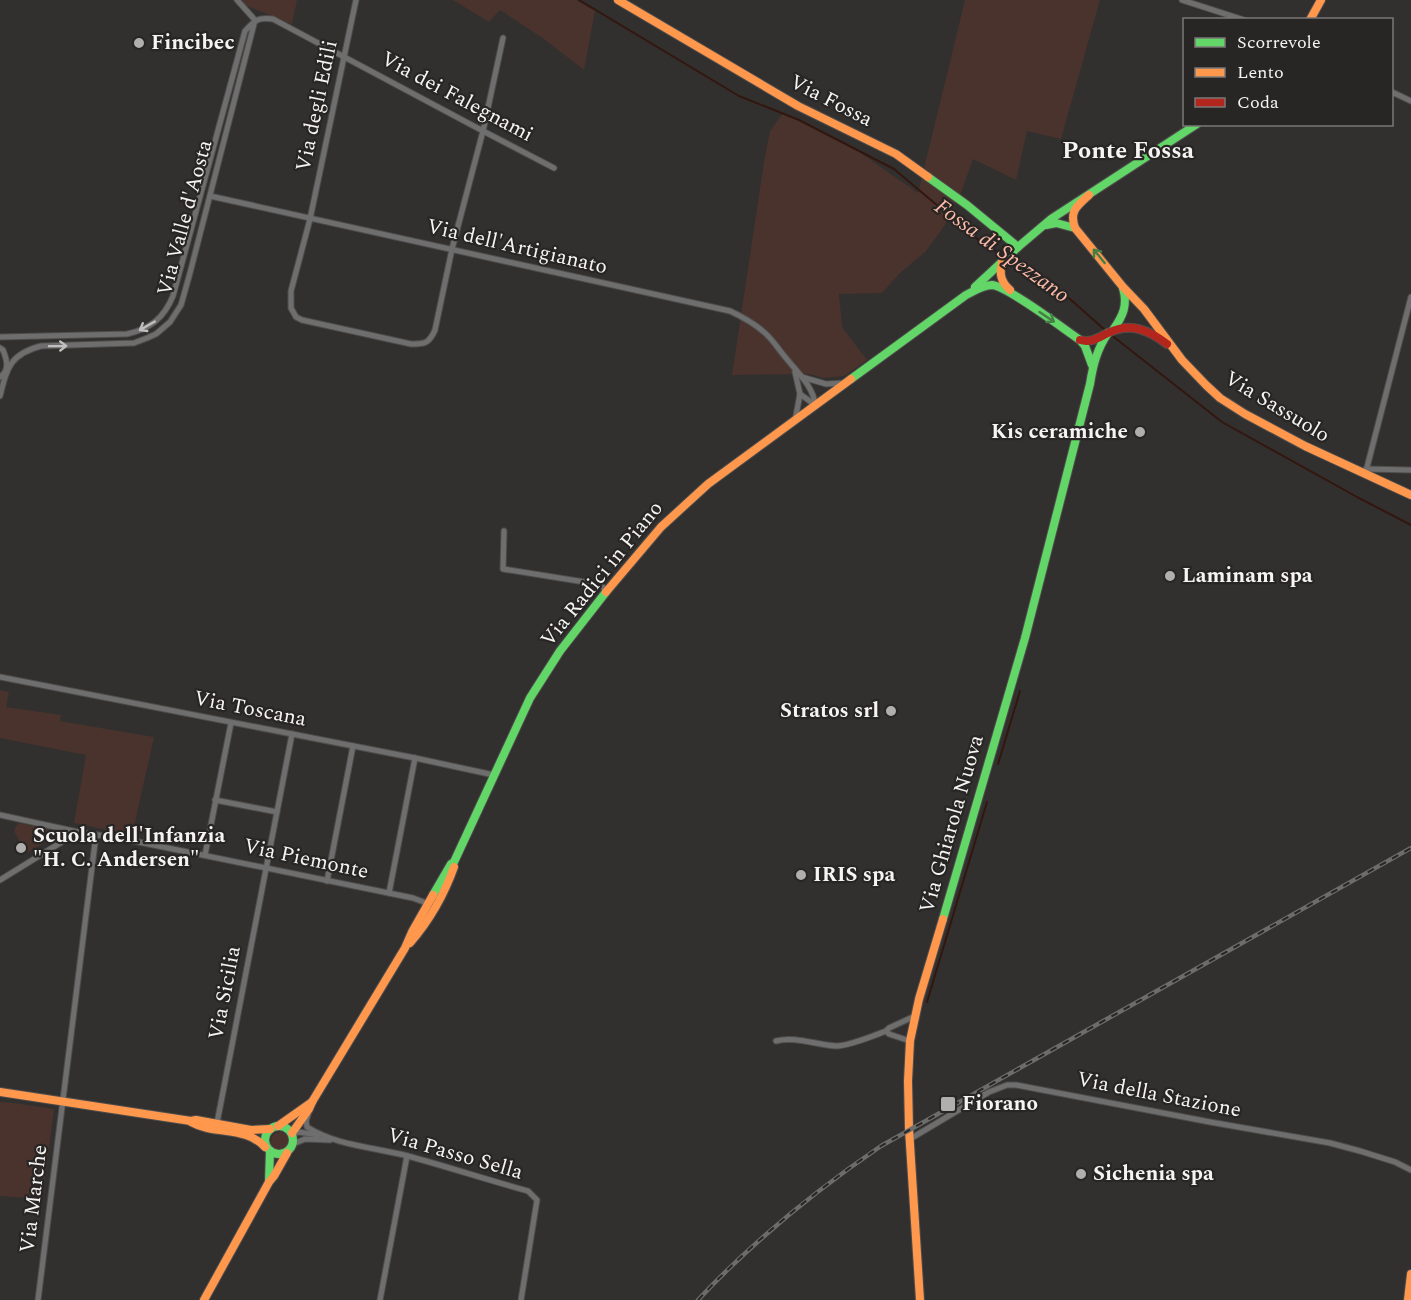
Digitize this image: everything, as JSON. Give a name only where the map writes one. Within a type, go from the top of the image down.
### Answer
[{"type":"main road","name":"Via Fossa","points":[[618,0],[798,106],[896,154],[966,205],[1018,247]]},
{"type":"main road","points":[[1311,18],[1321,0]]},
{"type":"main road","points":[[970,292],[1051,219],[1194,126]]},
{"type":"main road","points":[[1080,340],[1100,341],[1114,330],[1125,314],[1127,297],[1123,287],[1075,228],[1072,220],[1075,208],[1089,195]]},
{"type":"main road","points":[[1044,225],[1056,223],[1075,228]]},
{"type":"main road","points":[[1000,265],[1000,279],[1013,294]]},
{"type":"main road","points":[[970,292],[991,284],[1013,294],[1080,340],[1092,365]]},
{"type":"main road","name":"Via Sassuolo","points":[[1123,287],[1130,292],[1190,368],[1216,394],[1257,421],[1317,453],[1365,472],[1411,495]]},
{"type":"main road","name":"Via Radici in Piano","points":[[454,862],[530,698],[560,651],[643,548],[680,508],[708,484],[970,292]]},
{"type":"main road","points":[[1114,330],[1131,327],[1144,329],[1175,350]]},
{"type":"main road","name":"Via Ghiarola Nuova","points":[[920,1300],[910,1139],[908,1081],[910,1041],[958,865],[1025,638],[1092,365],[1100,341]]},
{"type":"main road","points":[[405,948],[420,932],[444,891],[451,877],[454,862]]},
{"type":"main road","points":[[204,1300],[287,1153],[301,1117],[312,1105],[454,862]]},
{"type":"main road","points":[[0,1092],[251,1130],[284,1127],[292,1137]]},
{"type":"main road","points":[[269,1182],[269,1150],[265,1136],[274,1127],[312,1105]]},
{"type":"main road","points":[[191,1121],[194,1125],[258,1140],[278,1155],[287,1153]]},
{"type":"main road","points":[[1408,1300],[1411,1274]]},
{"type":"street","points":[[231,0],[242,6]]},
{"type":"street","points":[[237,0],[255,20],[263,17],[273,19],[344,56]]},
{"type":"street","name":"Via degli Edili","points":[[356,0],[310,219],[291,291],[291,308],[296,317],[302,320],[411,344],[424,344],[432,338],[435,330],[452,249]]},
{"type":"street","points":[[1182,0],[1238,18]]},
{"type":"street","name":"Via Valle d'Aosta","points":[[0,376],[3,376],[19,355],[30,349],[41,346],[134,343],[156,334],[170,322],[181,305],[255,20]]},
{"type":"street","name":"Via Valle d'Aosta","points":[[0,337],[127,334],[145,329],[168,309],[245,31],[255,20]]},
{"type":"street","points":[[452,249],[483,131],[503,38]]},
{"type":"street","name":"Via dei Falegnami","points":[[344,56],[554,168]]},
{"type":"street","points":[[1393,92],[1411,101]]},
{"type":"street","name":"Via dell'Artigianato","points":[[210,196],[729,310],[748,319],[767,334],[802,377],[813,395],[815,405]]},
{"type":"street","points":[[1411,297],[1365,472],[1411,470]]},
{"type":"street","points":[[0,348],[7,358],[7,368],[0,396]]},
{"type":"street","name":"Via dell'Artigianato","points":[[795,370],[800,394],[795,421]]},
{"type":"street","points":[[802,377],[826,384],[846,383]]},
{"type":"street","points":[[800,394],[815,405]]},
{"type":"street","points":[[504,531],[503,569],[597,584],[608,590]]},
{"type":"street","name":"Via Toscana","points":[[0,677],[494,775]]},
{"type":"street","points":[[205,855],[231,723]]},
{"type":"street","name":"Via Sicilia","points":[[217,1124],[292,734]]},
{"type":"street","points":[[327,881],[353,746]]},
{"type":"street","points":[[389,893],[415,758]]},
{"type":"street","points":[[215,800],[277,812]]},
{"type":"street","name":"Via Piemonte","points":[[0,815],[389,893],[429,904]]},
{"type":"street","points":[[0,879],[78,832]]},
{"type":"street","name":"Via Marche","points":[[38,1300],[96,835]]},
{"type":"street","points":[[420,932],[419,926],[429,910],[429,904],[433,903],[439,893],[444,891]]},
{"type":"street","points":[[776,1041],[785,1039],[839,1046],[886,1031],[915,1016]]},
{"type":"street","points":[[886,1031],[910,1041]]},
{"type":"street","name":"Via della Stazione","points":[[910,1139],[989,1092],[1007,1085],[1016,1085],[1330,1143],[1360,1151],[1411,1170]]},
{"type":"street","points":[[312,1105],[306,1121],[307,1127],[319,1135]]},
{"type":"street","name":"Via Passo Sella","points":[[292,1137],[299,1132],[319,1135],[407,1156],[528,1191],[537,1200],[521,1300]]},
{"type":"street","name":"Via Passo Sella","points":[[292,1137],[333,1140]]},
{"type":"street","points":[[380,1300],[407,1156]]},
{"type":"shaded area","points":[[243,0],[297,0],[292,24],[242,4]]},
{"type":"shaded area","points":[[453,0],[576,0],[595,11],[584,70],[544,39],[500,10],[489,22]]},
{"type":"shaded area","points":[[965,0],[1100,0],[1061,139],[1027,131],[1016,180],[973,159],[962,190],[943,228],[925,252],[900,273],[882,293],[839,294],[842,327],[867,360],[844,376],[823,378],[810,374],[732,375],[770,131],[783,113],[855,149],[918,193]]},
{"type":"shaded area","points":[[0,690],[9,692],[6,707],[61,715],[60,721],[154,737],[132,835],[74,823],[86,755],[0,738]]},
{"type":"shaded area","points":[[18,823],[64,832],[26,853],[14,831]]},
{"type":"shaded area","points":[[0,1102],[54,1109],[42,1199],[0,1196]]},
{"type":"shaded area","points":[[280,1132],[286,1135],[289,1141],[286,1147],[280,1150],[274,1147],[271,1141],[274,1135]]},
{"type":"waterway","name":"Fossa di Spezzano","points":[[579,0],[739,96],[799,120],[894,169],[976,238],[1004,257]]},
{"type":"waterway","name":"Fossa di Spezzano","points":[[1009,260],[1070,299],[1106,331]]},
{"type":"waterway","name":"Fossa di Spezzano","points":[[1110,334],[1222,422],[1411,525]]},
{"type":"waterway","points":[[998,764],[1020,691]]},
{"type":"waterway","points":[[927,1002],[987,802]]},
{"type":"railway","points":[[698,1300],[785,1218],[881,1146],[1411,848]]},
{"type":"traffic: fast","points":[[975,287],[1051,219],[1194,126]]},
{"type":"traffic: fast","points":[[928,177],[967,205],[1018,247]]},
{"type":"traffic: fast","points":[[1046,225],[1056,223],[1075,228]]},
{"type":"traffic: fast","points":[[851,379],[966,295],[992,285],[1010,292],[1080,340],[1085,346],[1092,365]]},
{"type":"traffic: fast","points":[[1113,330],[1124,310],[1123,288]]},
{"type":"traffic: fast","points":[[943,919],[1025,638],[1094,364],[1108,333]]},
{"type":"traffic: fast","points":[[433,895],[454,862],[530,698],[560,651],[606,592]]},
{"type":"traffic: fast","points":[[279,1126],[289,1130],[293,1140],[289,1150],[279,1154],[269,1150],[265,1140],[269,1130],[279,1126]]},
{"type":"traffic: fast","points":[[269,1181],[270,1151]]},
{"type":"traffic: slow","points":[[618,0],[798,106],[896,154],[928,177]]},
{"type":"traffic: slow","points":[[1311,18],[1321,0]]},
{"type":"traffic: slow","points":[[1089,195],[1074,213],[1075,228],[1144,309],[1182,360],[1206,385],[1220,398],[1245,414],[1305,446],[1411,495]]},
{"type":"traffic: slow","points":[[1002,262],[1002,277],[1010,290]]},
{"type":"traffic: slow","points":[[606,592],[661,527],[708,484],[851,379]]},
{"type":"traffic: slow","points":[[410,943],[435,907],[454,867]]},
{"type":"traffic: slow","points":[[292,1133],[309,1109],[405,948],[433,895]]},
{"type":"traffic: slow","points":[[920,1300],[909,1129],[910,1041],[919,999],[943,919]]},
{"type":"traffic: slow","points":[[0,1092],[251,1130],[270,1129]]},
{"type":"traffic: slow","points":[[278,1126],[312,1102]]},
{"type":"traffic: slow","points":[[191,1122],[249,1136],[265,1147]]},
{"type":"traffic: slow","points":[[204,1300],[287,1153]]},
{"type":"traffic: slow","points":[[1408,1300],[1411,1274]]},
{"type":"traffic: jam","points":[[1080,340],[1091,340],[1116,330],[1132,328],[1146,331],[1167,344]]},
{"type":"place","name":"Fincibec","points":[[139,43]]},
{"type":"place","name":"Kis ceramiche","points":[[1140,432]]},
{"type":"place","name":"Laminam spa","points":[[1170,576]]},
{"type":"place","name":"Stratos srl","points":[[891,711]]},
{"type":"place","name":"Scuola dell'Infanzia \"H. C. Andersen\"","points":[[21,848]]},
{"type":"place","name":"IRIS spa","points":[[801,875]]},
{"type":"place","name":"Fiorano","points":[[948,1104]]},
{"type":"place","name":"Sichenia spa","points":[[1081,1174]]},
{"type":"district","name":"Ponte Fossa","points":[[1128,151]]}]
